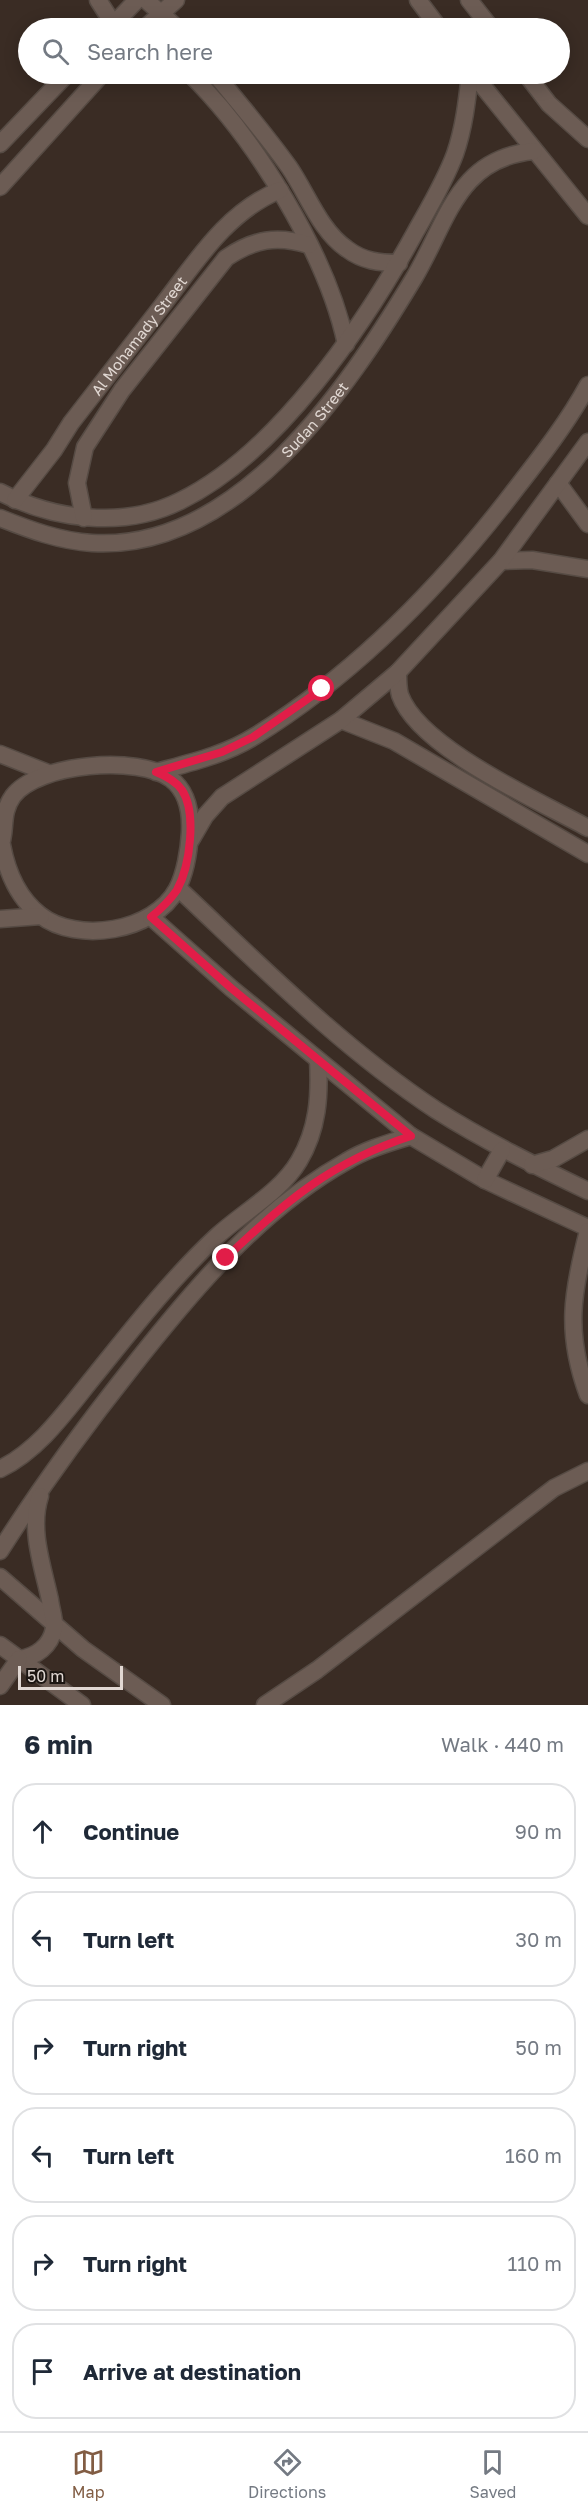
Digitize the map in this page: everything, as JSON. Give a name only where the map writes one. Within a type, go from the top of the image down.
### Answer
[{"type":"street","points":[[98,0],[108,18]]},
{"type":"street","points":[[122,18],[137,0]]},
{"type":"street","points":[[146,0],[166,18]]},
{"type":"street","points":[[156,18],[176,0]]},
{"type":"street","points":[[418,0],[432,18]]},
{"type":"street","points":[[470,0],[484,18]]},
{"type":"street","points":[[0,144],[57,84]]},
{"type":"street","points":[[0,187],[93,84]]},
{"type":"street","points":[[198,84],[243,138],[280,190],[333,292],[346,344]]},
{"type":"street","points":[[223,84],[290,168],[332,235],[345,249],[362,258],[380,263],[399,263]]},
{"type":"street","name":"Sudan Street","points":[[0,492],[15,500],[84,518],[117,518],[148,513],[178,502],[207,486],[232,468],[278,425],[346,344],[399,263],[446,178],[463,125],[469,84]]},
{"type":"street","points":[[479,84],[588,216]]},
{"type":"street","points":[[534,84],[549,104],[588,138]]},
{"type":"street","name":"Sudan Street","points":[[0,518],[58,538],[92,543],[125,542],[159,536],[190,524],[220,507],[295,441],[363,360],[415,277],[460,192],[474,175],[492,161],[512,153],[534,151]]},
{"type":"street","name":"Al Mohamady Street","points":[[15,500],[54,450],[71,423],[210,243],[241,210],[280,190]]},
{"type":"street","name":"Al Mohamady Street","points":[[84,518],[77,483],[85,447],[122,390],[226,258],[244,246],[266,239],[288,239],[309,245]]},
{"type":"street","points":[[156,772],[222,752],[253,737],[322,689],[376,643],[475,542],[539,459],[588,385]]},
{"type":"street","points":[[189,843],[205,816],[222,797],[341,720],[398,672],[501,561],[588,442]]},
{"type":"street","points":[[558,483],[588,524]]},
{"type":"street","points":[[501,561],[543,561],[588,569]]},
{"type":"street","points":[[398,672],[400,694],[412,716],[429,734],[471,763],[588,828]]},
{"type":"street","points":[[341,720],[394,741],[588,854]]},
{"type":"street","points":[[0,754],[48,773]]},
{"type":"street","points":[[0,919],[41,916],[83,930],[105,930],[127,926],[151,917],[178,888],[189,843],[189,804],[182,790],[170,778],[156,772],[120,767],[91,767],[48,773],[23,786],[3,805],[1,846],[10,877],[18,892],[41,916]]},
{"type":"street","points":[[178,888],[326,1024],[383,1071],[435,1109],[502,1150],[588,1191]]},
{"type":"street","points":[[151,917],[411,1136],[485,1180],[588,1230],[572,1301],[574,1341],[588,1395]]},
{"type":"street","points":[[0,1469],[32,1447],[47,1432],[141,1318],[198,1256],[277,1188],[299,1161],[314,1129],[320,1095],[318,1060]]},
{"type":"street","points":[[0,1551],[78,1436],[160,1332],[234,1250],[320,1178],[349,1160],[411,1136]]},
{"type":"street","points":[[532,1165],[553,1159],[588,1139]]},
{"type":"street","points":[[485,1180],[502,1150]]},
{"type":"street","points":[[265,1705],[317,1670],[540,1497],[588,1471]]},
{"type":"street","points":[[0,1686],[19,1659],[34,1655],[46,1646],[54,1624],[36,1532],[38,1503],[46,1483]]},
{"type":"street","points":[[0,1577],[83,1649],[162,1705]]},
{"type":"street","points":[[0,1645],[82,1705]]},
{"type":"route","points":[[226,1258],[258,1227],[320,1178],[349,1160],[379,1146],[411,1136],[231,988],[151,917],[165,905],[178,888],[189,843],[191,820],[189,804],[182,790],[170,778],[156,772],[222,752],[253,737],[322,689]]}]
